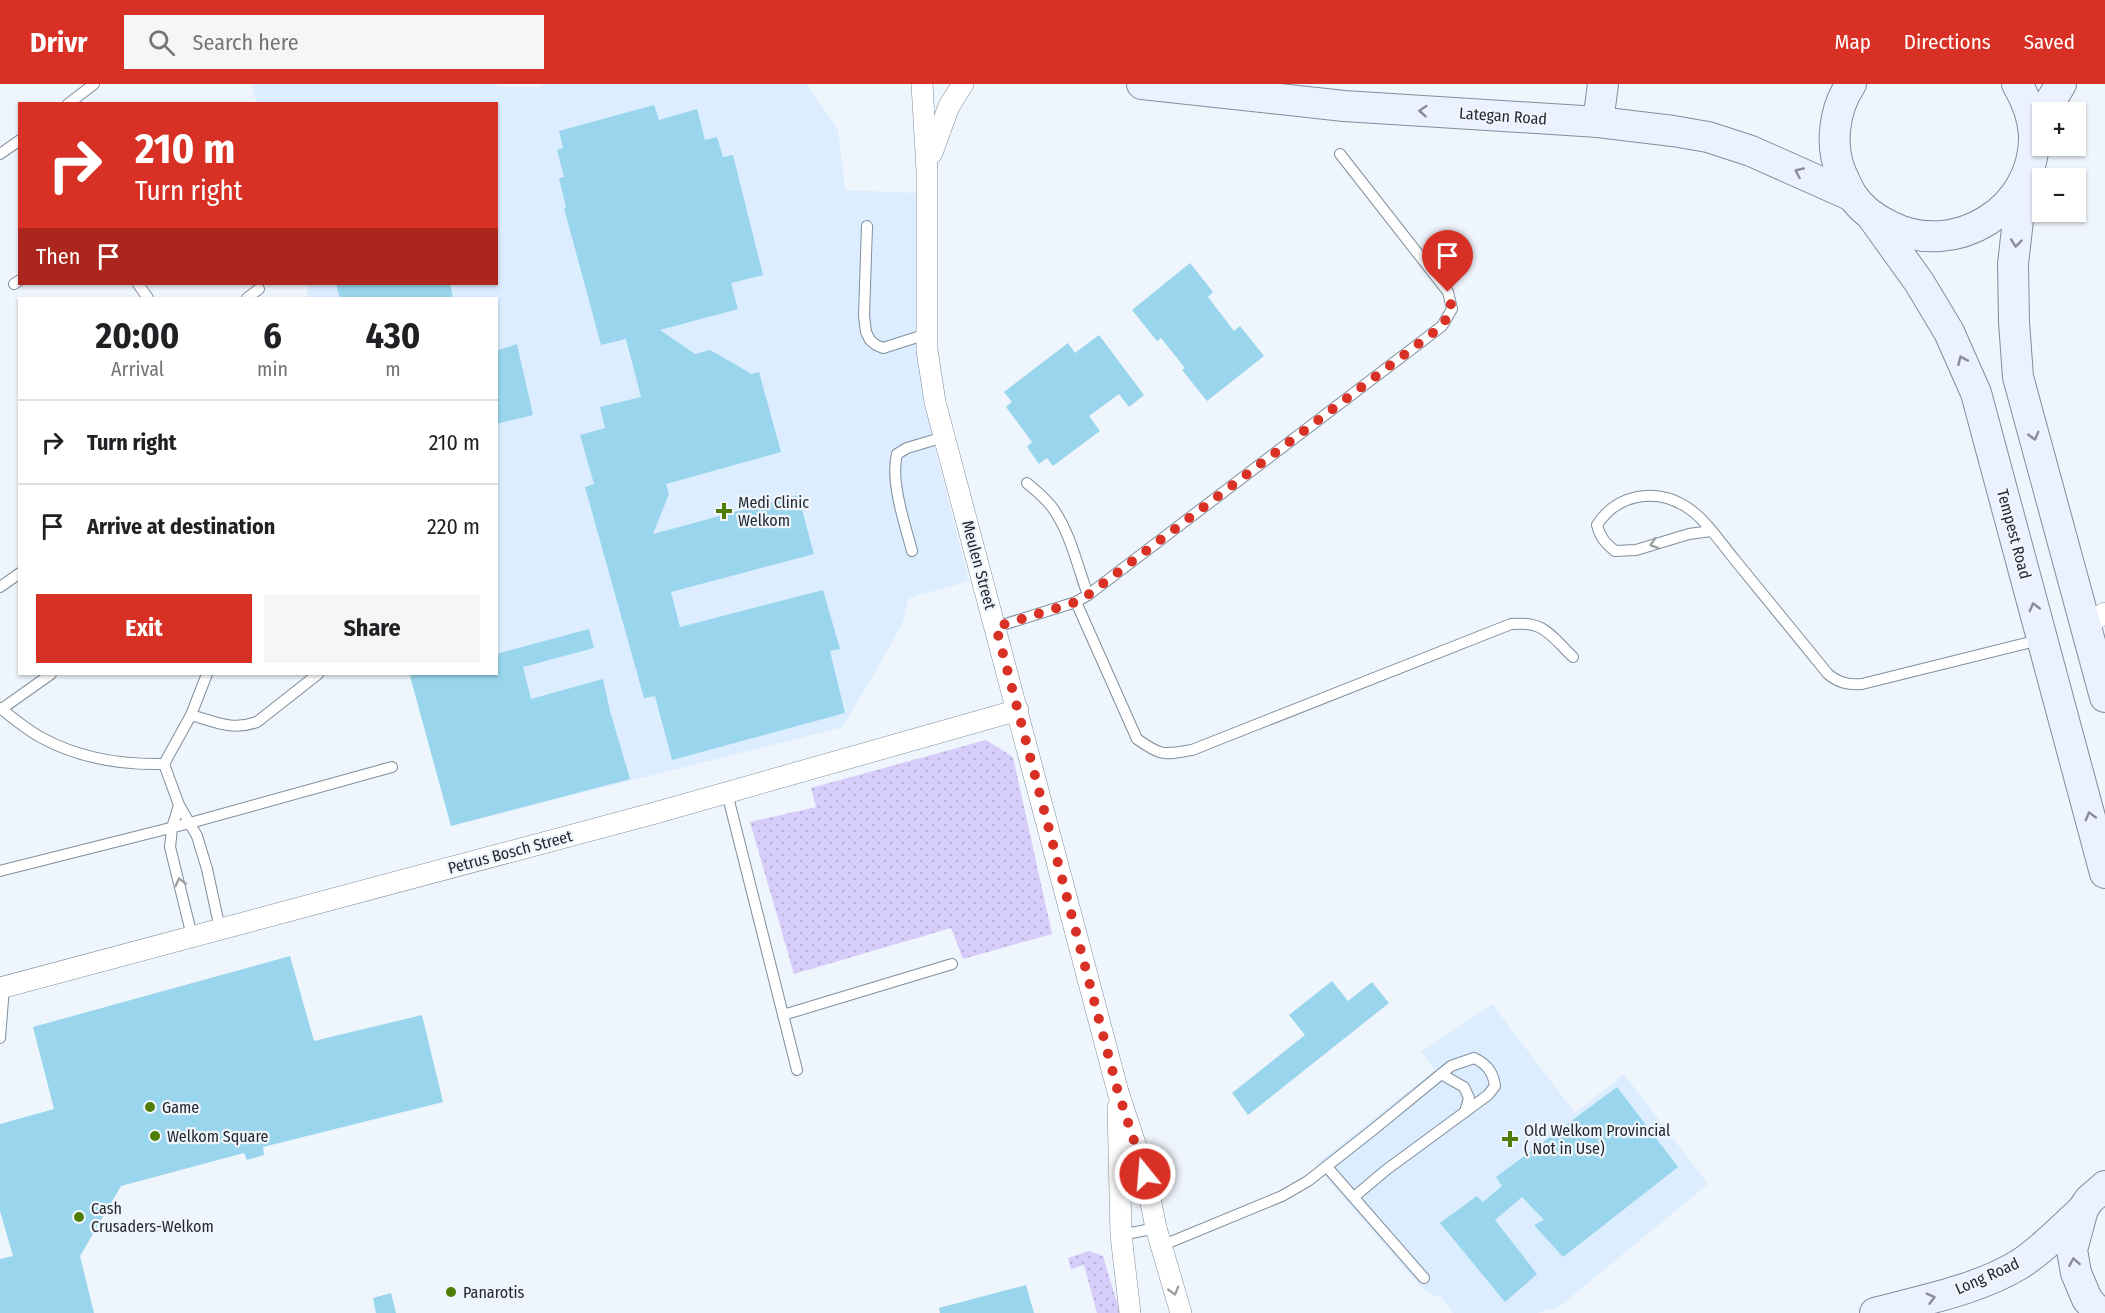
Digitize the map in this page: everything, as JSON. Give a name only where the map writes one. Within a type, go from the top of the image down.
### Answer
[{"type":"street","name":"Meulen Street","points":[[922,84],[927,171],[928,363],[944,437],[1118,1092],[1145,1174],[1159,1237],[1181,1313]]},
{"type":"street","name":"Meulen Street","points":[[927,171],[937,135],[949,106],[963,84]]},
{"type":"street","name":"Lategan Road","points":[[1142,84],[1345,95],[1598,122],[1708,137],[1751,151],[1852,196]]},
{"type":"street","points":[[1598,122],[1603,84]]},
{"type":"street","points":[[1851,84],[1843,96],[1834,130],[1837,165],[1852,196],[1873,218],[1903,233],[1938,238],[1971,230],[1991,218],[2000,212],[2022,185]]},
{"type":"street","points":[[2017,84],[2032,108]]},
{"type":"street","points":[[2050,102],[2061,84]]},
{"type":"street","points":[[2032,155],[2022,185],[2013,264],[2018,377],[2096,619],[2105,697]]},
{"type":"street","name":"Tempest Road","points":[[1873,218],[1918,282],[1949,332],[1976,393],[2105,873]]},
{"type":"street","points":[[1976,393],[2018,377]]},
{"type":"street","name":"Petrus Bosch Street","points":[[2,988],[727,793],[1018,710]]},
{"type":"street","name":"Meulen Street","points":[[1118,1092],[1121,1235],[1130,1313]]},
{"type":"street","points":[[2096,1193],[2072,1250],[2076,1273],[2087,1299],[2099,1313]]},
{"type":"street","name":"Long Road","points":[[1875,1313],[1966,1288],[2020,1264],[2049,1241],[2096,1193]]},
{"type":"lane","points":[[71,102],[94,84]]},
{"type":"lane","points":[[0,154],[18,141]]},
{"type":"lane","points":[[996,627],[1076,602],[1088,595],[1442,326],[1452,309],[1448,292],[1340,154]]},
{"type":"lane","points":[[867,226],[864,316],[866,332],[870,340],[883,348],[927,334]]},
{"type":"lane","points":[[248,297],[259,289]]},
{"type":"lane","points":[[912,551],[898,492],[894,465],[897,454],[907,448],[944,437]]},
{"type":"lane","points":[[1028,483],[1055,511],[1065,531],[1088,595]]},
{"type":"lane","points":[[1711,531],[1689,534],[1636,550],[1615,551],[1605,544],[1596,525],[1603,514],[1616,504],[1632,497],[1656,496],[1686,506],[1711,531],[1828,674],[1848,685],[2043,639]]},
{"type":"lane","points":[[0,587],[18,574]]},
{"type":"lane","points":[[1076,602],[1137,739],[1156,752],[1174,753],[1192,750],[1511,624],[1527,622],[1540,626],[1573,657]]},
{"type":"lane","points":[[50,675],[1,709],[42,738],[70,749],[109,761],[136,765],[164,764]]},
{"type":"lane","points":[[207,675],[192,715],[164,764],[207,869],[220,929]]},
{"type":"lane","points":[[192,715],[236,727],[246,726],[257,722],[317,675]]},
{"type":"lane","points":[[0,871],[172,828],[392,767]]},
{"type":"lane","points":[[727,793],[797,1070]]},
{"type":"lane","points":[[179,805],[172,828],[170,847],[192,936]]},
{"type":"lane","points":[[783,1015],[952,964]]},
{"type":"lane","points":[[0,1038],[2,988]]},
{"type":"lane","points":[[1121,1235],[1159,1237],[1282,1196],[1327,1167],[1451,1066],[1474,1058],[1484,1063],[1490,1070],[1495,1086],[1488,1095],[1386,1170],[1354,1197]]},
{"type":"lane","points":[[1441,1074],[1464,1087],[1469,1098],[1465,1112]]},
{"type":"lane","points":[[1327,1167],[1424,1278]]},
{"type":"shaded area","name":"Medi Clinic Welkom","points":[[251,84],[491,84],[504,87],[541,87],[542,84],[806,84],[838,129],[845,190],[917,193],[919,356],[933,441],[969,581],[909,598],[902,625],[843,727],[451,826],[410,675],[498,675],[498,297],[309,297],[305,285],[498,285],[498,102],[257,102]]},
{"type":"shaded area","points":[[986,740],[1013,757],[1052,934],[963,959],[951,928],[794,974],[750,822],[816,807],[811,788]]},
{"type":"shaded area","name":"Old Welkom Provincial ( Not in Use)","points":[[1492,1004],[1575,1113],[1624,1074],[1708,1184],[1559,1307],[1537,1313],[1453,1313],[1441,1297],[1430,1294],[1421,1287],[1315,1165],[1435,1070],[1421,1052]]},
{"type":"shaded area","points":[[1089,1251],[1103,1256],[1120,1313],[1097,1313],[1084,1265],[1071,1269],[1068,1258]]},
{"type":"building","points":[[654,105],[659,120],[697,109],[705,140],[717,137],[723,157],[733,155],[763,275],[731,283],[738,309],[660,330],[695,354],[710,350],[752,374],[759,372],[781,452],[666,484],[669,494],[653,534],[798,495],[814,554],[671,592],[680,627],[823,590],[840,649],[830,651],[845,713],[672,760],[655,696],[644,698],[585,487],[594,484],[580,435],[605,428],[600,407],[641,397],[626,339],[601,345],[564,208],[566,207],[559,178],[564,177],[557,150],[563,148],[559,131]]},
{"type":"building","points":[[1190,263],[1213,292],[1208,297],[1234,331],[1240,326],[1264,356],[1207,401],[1182,370],[1185,368],[1161,338],[1157,341],[1132,310]]},
{"type":"building","points":[[336,285],[450,285],[453,297],[340,297]]},
{"type":"building","points":[[1099,335],[1144,395],[1129,407],[1119,394],[1089,416],[1100,431],[1053,466],[1047,458],[1039,464],[1027,447],[1032,442],[1006,407],[1012,402],[1004,392],[1068,343],[1075,353]]},
{"type":"building","points":[[517,344],[533,415],[498,424],[498,350]]},
{"type":"building","points":[[589,629],[594,648],[523,667],[531,699],[603,679],[630,779],[451,826],[410,676],[498,675],[498,653]]},
{"type":"building","name":"Welkom Square","points":[[290,956],[314,1041],[422,1015],[443,1102],[263,1147],[264,1155],[247,1160],[244,1153],[121,1186],[80,1256],[94,1313],[0,1313],[0,1259],[13,1256],[0,1211],[0,1124],[54,1109],[33,1027]]},
{"type":"building","points":[[1332,981],[1348,1001],[1372,982],[1389,1003],[1248,1115],[1232,1093],[1305,1035],[1289,1015]]},
{"type":"building","points":[[1617,1087],[1678,1167],[1563,1257],[1534,1225],[1544,1220],[1522,1197],[1495,1220],[1537,1274],[1505,1302],[1440,1223],[1477,1196],[1483,1202],[1502,1186],[1496,1177]]},
{"type":"building","points":[[1026,1285],[1034,1313],[940,1313],[939,1308]]},
{"type":"building","points":[[391,1293],[396,1313],[376,1313],[373,1298]]},
{"type":"place","name":"Medi Clinic Welkom","points":[[724,511]]},
{"type":"place","name":"Game","points":[[150,1107]]},
{"type":"place","name":"Welkom Square","points":[[155,1136]]},
{"type":"place","name":"Old Welkom Provincial ( Not in Use)","points":[[1510,1139]]},
{"type":"place","name":"Cash Crusaders-Welkom","points":[[79,1217]]},
{"type":"place","name":"Panarotis","points":[[451,1292]]},
{"type":"route","points":[[1145,1174],[1118,1092],[996,627],[1076,602],[1088,595],[1442,326],[1452,309],[1448,292]]}]
